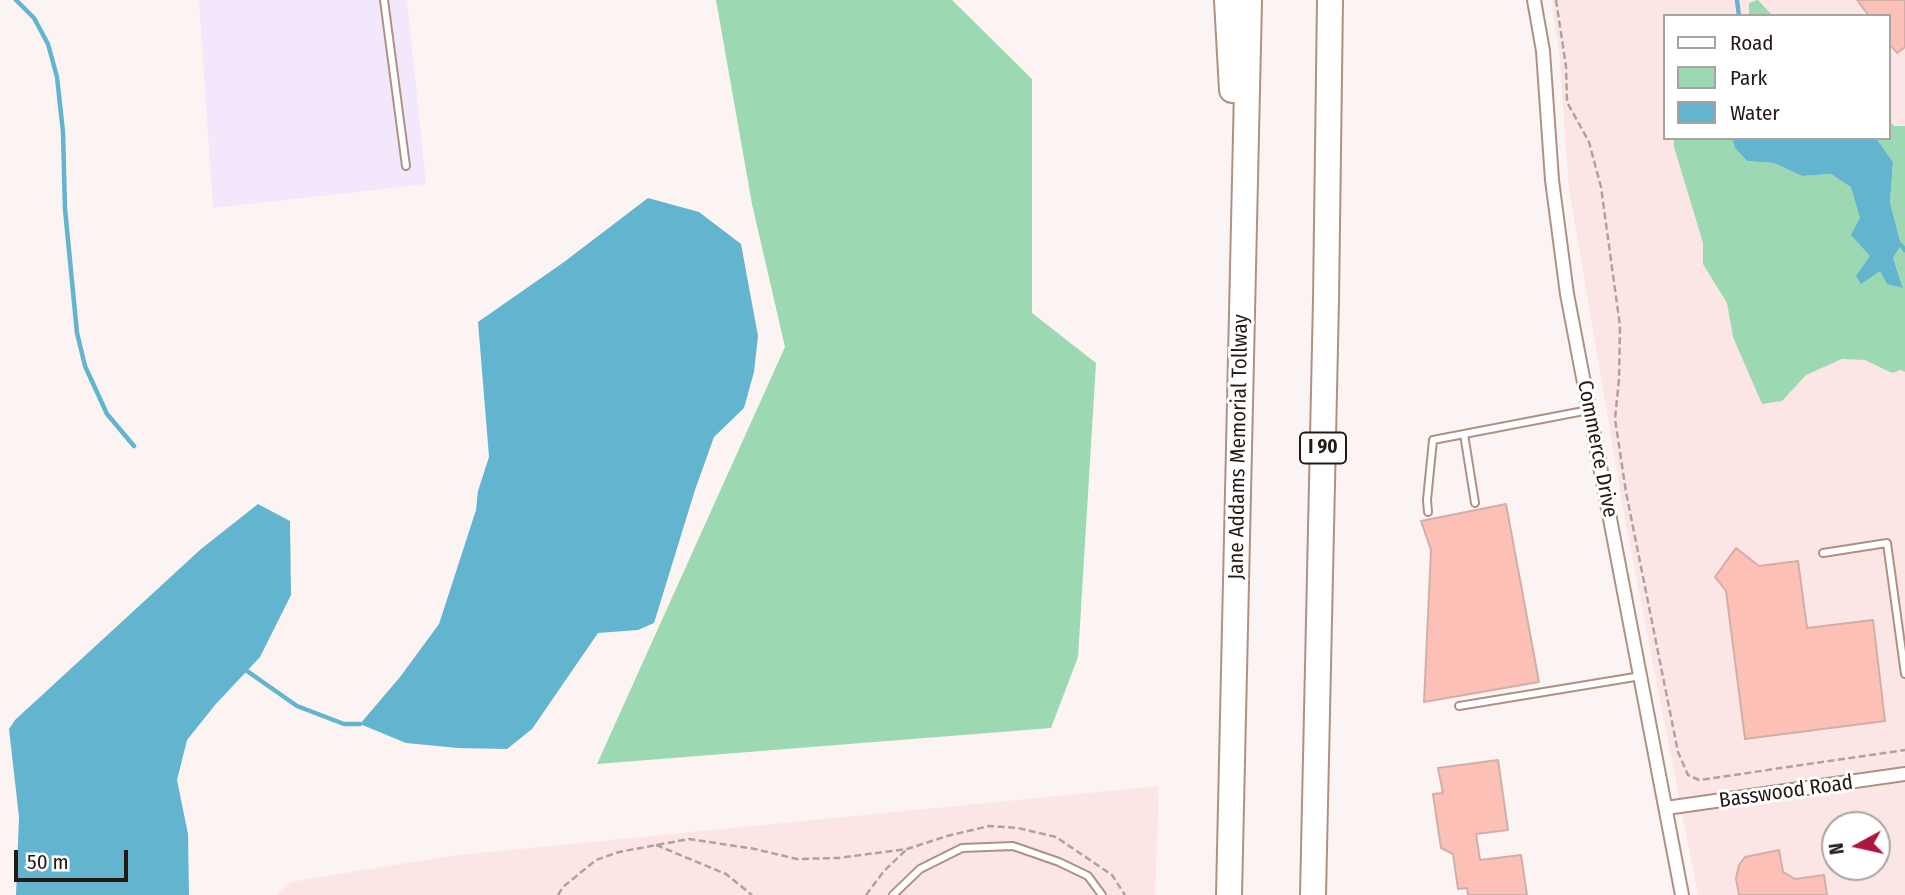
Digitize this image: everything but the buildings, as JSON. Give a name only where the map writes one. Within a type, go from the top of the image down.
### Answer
[{"type":"highway","points":[[1227,0],[1242,301]]},
{"type":"highway","name":"Jane Addams Memorial Tollway","points":[[1229,895],[1249,0]]},
{"type":"highway","name":"I 90","points":[[1313,895],[1330,0]]},
{"type":"street","name":"Commerce Drive","points":[[1534,0],[1544,51],[1552,180],[1567,294],[1682,895]]},
{"type":"street","name":"Basswood Road","points":[[1667,808],[1905,774]]},
{"type":"lane","points":[[384,0],[406,166]]},
{"type":"lane","points":[[1428,512],[1433,440],[1589,410]]},
{"type":"lane","points":[[1464,434],[1475,503]]},
{"type":"lane","points":[[1823,553],[1887,543],[1905,674]]},
{"type":"lane","points":[[1459,706],[1641,676]]},
{"type":"lane","points":[[893,895],[920,869],[961,848],[1013,846],[1059,862],[1088,876],[1102,895]]},
{"type":"path","points":[[1556,0],[1566,66],[1567,102],[1589,142],[1604,213],[1620,326],[1615,419],[1626,492],[1678,752],[1688,775],[1699,780],[1905,750]]},
{"type":"path","points":[[558,895],[596,860],[619,852],[689,839],[755,849],[797,859],[838,858],[907,849],[947,836],[989,827],[1018,828],[1056,837],[1112,876],[1125,895]]},
{"type":"path","points":[[656,845],[726,874],[752,895]]},
{"type":"path","points":[[866,895],[907,849]]},
{"type":"shaded area","points":[[199,0],[407,0],[426,184],[213,208]]},
{"type":"shaded area","points":[[1551,0],[1905,0],[1905,895],[1698,895],[1626,525],[1569,189],[1559,51]]},
{"type":"shaded area","points":[[1159,786],[1155,895],[276,895],[291,882],[449,856]]},
{"type":"green space","points":[[716,0],[952,0],[1032,79],[1032,313],[1096,363],[1078,657],[1051,728],[597,764],[785,347],[752,204]]},
{"type":"green space","points":[[1758,0],[1771,14],[1749,14],[1749,3]]},
{"type":"green space","points":[[1891,122],[1894,126],[1905,126],[1905,372],[1901,370],[1892,373],[1865,360],[1842,359],[1806,375],[1782,401],[1762,404],[1733,337],[1727,303],[1703,264],[1703,243],[1674,140],[1733,140],[1735,148],[1747,161],[1774,163],[1802,176],[1831,174],[1852,187],[1870,256],[1881,271],[1903,287],[1893,258],[1901,245],[1890,202],[1893,162],[1877,140],[1891,140]]},
{"type":"water","points":[[1733,140],[1877,140],[1893,162],[1890,202],[1901,245],[1893,258],[1903,288],[1887,284],[1880,271],[1861,284],[1856,276],[1870,256],[1851,235],[1860,218],[1851,187],[1831,174],[1802,176],[1774,163],[1747,161],[1735,148]]},
{"type":"water","points":[[648,198],[699,212],[741,244],[758,336],[754,372],[744,408],[714,437],[654,623],[638,630],[598,633],[532,729],[507,749],[406,743],[360,724],[400,677],[439,624],[476,510],[478,491],[489,457],[478,322],[564,262]]},
{"type":"water","points":[[258,504],[290,521],[291,595],[260,657],[187,740],[177,780],[188,834],[189,895],[16,895],[19,817],[9,729],[15,720],[201,549]]},
{"type":"waterway","points":[[16,0],[34,18],[48,44],[57,77],[63,132],[65,209],[77,333],[85,366],[107,414],[134,446]]},
{"type":"waterway","points":[[1737,0],[1739,14]]},
{"type":"waterway","points":[[1901,245],[1905,250]]},
{"type":"waterway","points":[[247,671],[297,706],[344,724],[360,724]]}]
